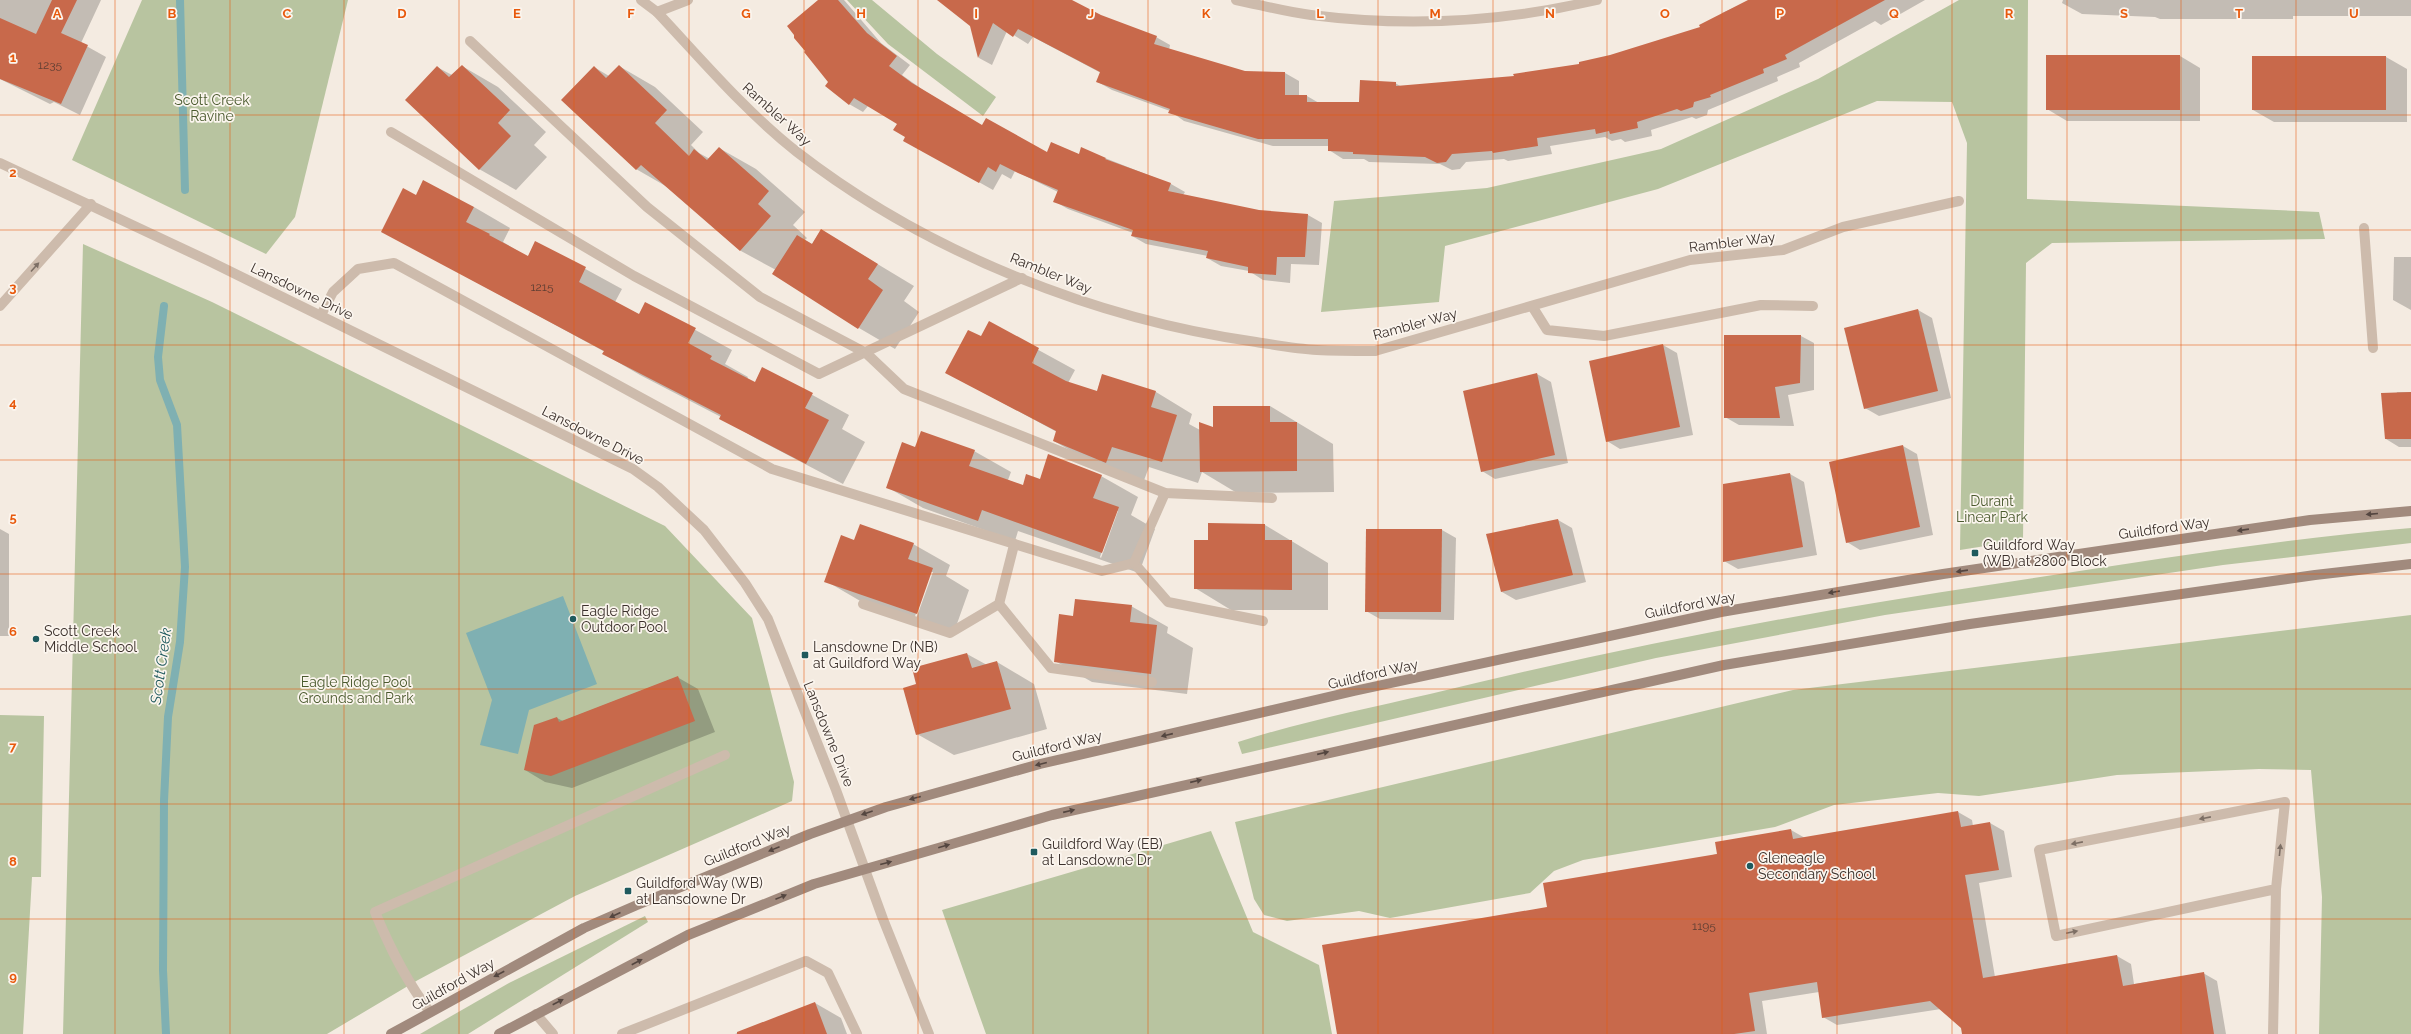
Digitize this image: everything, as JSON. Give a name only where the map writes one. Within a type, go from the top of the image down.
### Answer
[{"type":"main road","name":"Guildford Way","points":[[391,1034],[584,928],[810,834],[848,820],[898,803],[1040,764],[1354,691],[1721,612],[1943,574],[2310,520],[2411,511]]},
{"type":"main road","points":[[499,1034],[688,935],[814,884],[1052,815],[1724,665],[1970,624],[2315,575],[2411,564]]},
{"type":"street","name":"Rambler Way","points":[[641,0],[657,12],[746,107],[795,150],[848,190],[935,239],[1022,278],[1096,306],[1164,325],[1230,338],[1315,350],[1375,351],[1690,260],[1782,250],[1843,227],[1959,201]]},
{"type":"street","points":[[657,12],[688,0]]},
{"type":"street","points":[[1236,0],[1310,15],[1392,21],[1465,20],[1533,14],[1597,0]]},
{"type":"street","points":[[470,41],[647,208],[760,297],[866,353],[904,389],[1165,493],[1272,498]]},
{"type":"street","points":[[391,132],[634,276],[819,374],[1022,278]]},
{"type":"street","name":"Lansdowne Drive","points":[[0,163],[91,204],[321,315],[633,469],[658,487],[704,530],[745,583],[768,619],[848,820],[865,869],[929,1034]]},
{"type":"street","points":[[0,306],[91,204]]},
{"type":"street","points":[[2364,228],[2373,348]]},
{"type":"street","points":[[321,315],[333,292],[358,269],[394,263],[772,469],[1102,571],[1134,563]]},
{"type":"street","points":[[1532,306],[1547,330],[1604,336],[1761,305],[1813,306]]},
{"type":"street","points":[[1134,563],[1165,493]]},
{"type":"street","points":[[863,604],[950,633],[999,604],[1014,545]]},
{"type":"street","points":[[1134,563],[1168,602],[1264,621]]},
{"type":"street","points":[[999,604],[1050,668],[1152,682]]},
{"type":"street","points":[[430,1012],[413,990],[388,942],[375,912],[725,755]]},
{"type":"street","points":[[2273,1034],[2276,889],[2285,802],[2038,850],[2056,936],[2276,889]]},
{"type":"street","points":[[622,1034],[806,961],[828,973],[857,1034]]},
{"type":"street","points":[[536,1014],[553,1034]]},
{"type":"green space","name":"Scott Creek Ravine","points":[[142,0],[348,0],[295,217],[266,254],[72,160]]},
{"type":"green space","points":[[847,0],[872,0],[937,54],[996,97],[983,116],[888,44]]},
{"type":"green space","name":"Durant Linear Park","points":[[1959,0],[2028,0],[2027,199],[2319,212],[2325,239],[2052,243],[2026,263],[2023,540],[1960,550],[1967,143],[1952,102],[1877,101],[1658,189],[1445,246],[1439,302],[1321,312],[1334,201],[1487,188],[1661,149],[1818,79]]},
{"type":"green space","name":"Eagle Ridge Pool Grounds and Park","points":[[83,244],[212,302],[665,526],[752,618],[794,782],[792,801],[575,896],[418,980],[327,1034],[63,1034]]},
{"type":"green space","points":[[2411,528],[2411,543],[2223,565],[1885,615],[1656,658],[1242,754],[1238,742],[1309,722],[1570,661],[1782,619],[1924,595],[2202,553],[2306,539]]},
{"type":"green space","points":[[2411,615],[2411,1034],[2319,1034],[2322,897],[2311,770],[2259,769],[2117,775],[1979,796],[1938,793],[1834,805],[1775,827],[1583,860],[1554,871],[1530,893],[1390,918],[1359,911],[1287,921],[1264,915],[1254,899],[1235,822],[1793,690]]},
{"type":"green space","points":[[0,715],[44,716],[41,877],[32,877],[23,1034],[0,1034]]},
{"type":"green space","points":[[1211,831],[1253,932],[1319,965],[1332,1034],[986,1034],[942,910]]},
{"type":"green space","points":[[645,916],[648,922],[468,1034],[420,1034],[509,983]]},
{"type":"water","points":[[563,596],[597,684],[529,710],[518,754],[480,745],[492,700],[466,633]]},
{"type":"building","points":[[52,0],[77,0],[61,33],[88,45],[61,104],[0,79],[0,18],[36,34]]},
{"type":"building","points":[[818,0],[838,0],[867,33],[897,56],[889,66],[912,83],[982,125],[986,118],[1047,152],[1051,142],[1079,154],[1081,147],[1106,158],[1105,159],[1171,183],[1168,191],[1259,210],[1308,214],[1305,257],[1277,257],[1276,275],[1248,273],[1248,267],[1206,258],[1208,251],[1131,236],[1133,230],[1053,202],[1058,190],[1000,164],[996,172],[988,167],[979,183],[903,141],[905,137],[893,130],[897,124],[854,98],[849,105],[825,86],[828,82],[804,52],[805,51],[794,38],[794,35],[787,26]]},
{"type":"building","points":[[937,0],[1072,0],[1101,15],[1157,36],[1154,44],[1245,71],[1285,72],[1285,95],[1307,95],[1307,102],[1359,102],[1360,80],[1396,82],[1396,86],[1514,76],[1513,74],[1579,64],[1579,62],[1610,55],[1700,27],[1699,25],[1748,0],[1885,0],[1785,55],[1787,59],[1763,69],[1764,73],[1710,95],[1711,97],[1694,102],[1693,107],[1681,111],[1677,109],[1637,122],[1638,128],[1610,134],[1609,131],[1596,134],[1595,129],[1537,138],[1538,146],[1493,153],[1492,151],[1452,154],[1446,162],[1437,163],[1425,157],[1353,154],[1353,152],[1328,151],[1328,139],[1258,139],[1168,113],[1170,109],[1096,82],[1100,72],[1018,29],[1013,37],[993,23],[978,58],[970,26]]},
{"type":"building","points":[[2046,55],[2180,55],[2180,110],[2046,110]]},
{"type":"building","points":[[2252,56],[2386,56],[2386,110],[2252,110]]},
{"type":"building","points":[[462,65],[510,110],[498,123],[511,136],[479,170],[405,100],[437,66],[449,77]]},
{"type":"building","points":[[619,65],[667,110],[655,123],[689,156],[694,149],[707,160],[719,147],[769,191],[758,204],[771,216],[740,251],[641,165],[636,170],[561,100],[594,66],[606,78]]},
{"type":"building","points":[[423,180],[474,207],[466,222],[490,234],[489,235],[528,256],[535,241],[586,267],[579,282],[639,314],[645,302],[696,328],[688,343],[712,356],[710,359],[755,382],[762,367],[813,393],[805,408],[829,420],[806,464],[719,419],[721,415],[602,354],[604,351],[381,232],[403,188],[416,195]]},
{"type":"building","points":[[821,229],[878,264],[868,279],[883,290],[858,329],[772,274],[797,235],[812,244]]},
{"type":"building","points":[[1918,309],[1938,391],[1864,409],[1844,328]]},
{"type":"building","points":[[989,321],[1039,348],[1032,363],[1066,381],[1097,391],[1102,374],[1156,391],[1151,407],[1177,415],[1162,462],[1112,447],[1106,463],[1053,441],[1056,431],[945,373],[968,330],[981,336]]},
{"type":"building","points":[[1724,335],[1801,335],[1800,383],[1775,387],[1780,418],[1724,418]]},
{"type":"building","points":[[1663,344],[1680,427],[1606,442],[1589,361]]},
{"type":"building","points":[[1537,373],[1555,455],[1481,472],[1463,391]]},
{"type":"building","points":[[2411,392],[2411,439],[2385,439],[2381,393]]},
{"type":"building","points":[[1213,406],[1270,406],[1270,422],[1297,422],[1297,471],[1200,472],[1199,422],[1213,427]]},
{"type":"building","points":[[921,431],[975,450],[969,466],[1023,485],[1026,474],[1040,479],[1048,454],[1102,475],[1093,498],[1119,507],[1102,553],[982,510],[978,521],[886,488],[902,442],[915,447]]},
{"type":"building","points":[[1903,445],[1920,527],[1846,543],[1829,462]]},
{"type":"building","points":[[1790,473],[1803,547],[1723,562],[1723,484]]},
{"type":"building","points":[[1558,519],[1573,575],[1501,592],[1486,534]]},
{"type":"building","points":[[1208,523],[1265,524],[1265,540],[1292,540],[1292,590],[1194,589],[1194,540],[1208,540]]},
{"type":"building","points":[[860,524],[914,543],[908,559],[933,568],[917,614],[824,582],[841,535],[854,540]]},
{"type":"building","points":[[1366,529],[1442,529],[1441,612],[1365,612]]},
{"type":"building","points":[[1075,599],[1132,605],[1130,622],[1157,625],[1151,674],[1054,662],[1059,614],[1073,616]]},
{"type":"building","points":[[967,653],[972,668],[997,661],[1011,709],[916,735],[903,688],[916,684],[912,668]]},
{"type":"building","points":[[678,676],[695,721],[551,776],[524,770],[534,725],[557,717],[559,722]]},
{"type":"building","points":[[1958,811],[1961,827],[1990,822],[1999,870],[1965,875],[1983,978],[2117,955],[2123,986],[2204,972],[2214,1034],[1962,1034],[1961,1028],[1930,1001],[1822,1018],[1817,982],[1749,993],[1755,1031],[1734,1034],[1337,1034],[1322,945],[1547,907],[1543,883],[1717,854],[1715,842],[1791,829],[1793,839]]},
{"type":"building","points":[[815,1002],[827,1034],[737,1034],[737,1032]]},
{"type":"waterway","name":"Scott Creek","points":[[180,0],[185,190]]},
{"type":"waterway","name":"Scott Creek","points":[[164,306],[158,357],[160,380],[177,425],[185,567],[180,642],[168,717],[164,801],[163,970],[166,1034]]},
{"type":"place","name":"Guildford Way (WB) at 2800 Block","points":[[1975,553]]},
{"type":"place","name":"Eagle Ridge Outdoor Pool","points":[[573,619]]},
{"type":"place","name":"Scott Creek Middle School","points":[[36,639]]},
{"type":"place","name":"Lansdowne Dr (NB) at Guildford Way","points":[[805,655]]},
{"type":"place","name":"Guildford Way (EB) at Lansdowne Dr","points":[[1034,852]]},
{"type":"place","name":"Gleneagle Secondary School","points":[[1750,866]]},
{"type":"place","name":"Guildford Way (WB) at Lansdowne Dr","points":[[628,891]]}]
